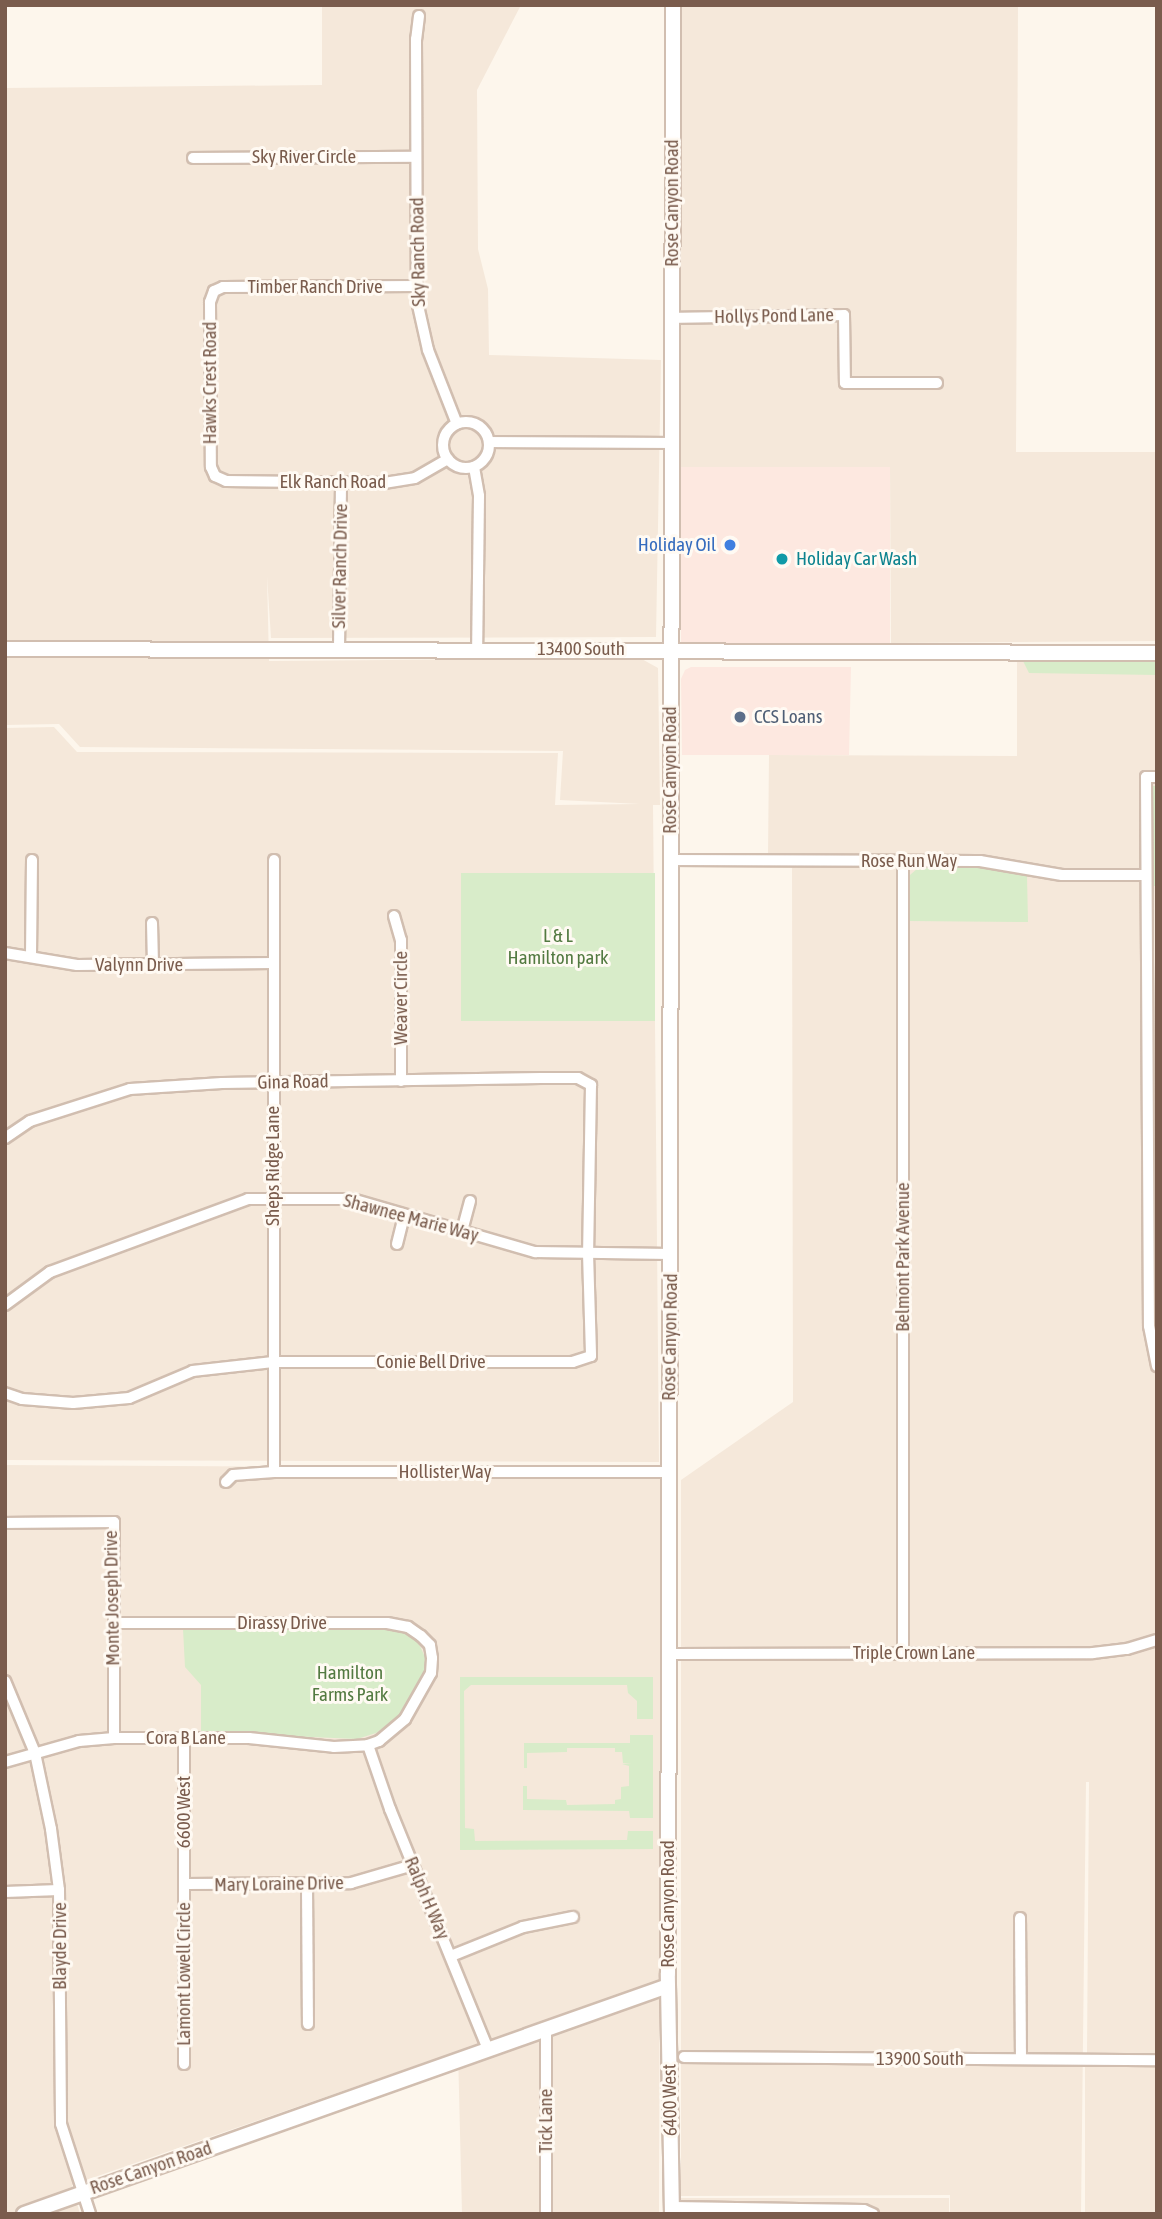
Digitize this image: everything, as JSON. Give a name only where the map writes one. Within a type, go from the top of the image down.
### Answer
[{"type":"street","name":"Rose Canyon Road","points":[[24,2214],[668,1986],[673,5]]},
{"type":"street","name":"Sky Ranch Road","points":[[419,16],[417,286],[424,337],[457,424]]},
{"type":"street","name":"Sky River Circle","points":[[193,158],[416,157]]},
{"type":"street","name":"Timber Ranch Drive","points":[[214,291],[223,287],[417,286]]},
{"type":"street","name":"Hawks Crest Road","points":[[214,291],[210,302],[210,450],[211,467],[215,475]]},
{"type":"street","name":"Hollys Pond Lane","points":[[671,318],[844,315],[845,383],[937,383]]},
{"type":"street","points":[[471,422],[480,426],[489,442],[486,457],[474,467],[463,468],[448,459],[444,440],[457,424],[471,422]]},
{"type":"street","points":[[489,442],[670,443]]},
{"type":"street","name":"Elk Ranch Road","points":[[215,475],[226,481],[405,480],[432,470],[448,459]]},
{"type":"street","points":[[474,467],[479,487],[477,649]]},
{"type":"street","name":"Silver Ranch Drive","points":[[339,649],[341,482]]},
{"type":"street","name":"13400 South","points":[[5,649],[1157,653]]},
{"type":"street","points":[[1151,777],[1146,875],[1152,959],[1149,1326],[1157,1366]]},
{"type":"street","points":[[31,956],[32,860]]},
{"type":"street","name":"Sheps Ridge Lane","points":[[274,860],[274,1472]]},
{"type":"street","name":"Rose Run Way","points":[[670,860],[988,861],[1071,876],[1146,875]]},
{"type":"street","name":"Belmont Park Avenue","points":[[903,1653],[904,861]]},
{"type":"street","name":"Weaver Circle","points":[[394,916],[401,940],[401,1081]]},
{"type":"street","points":[[152,923],[153,965]]},
{"type":"street","name":"Valynn Drive","points":[[5,953],[76,965],[273,963]]},
{"type":"street","name":"Gina Road","points":[[5,1138],[30,1121],[130,1089],[273,1082],[578,1078],[591,1084]]},
{"type":"street","name":"Conie Bell Drive","points":[[5,1393],[22,1399],[73,1403],[129,1398],[193,1371],[274,1362],[573,1363],[591,1356],[588,1253],[591,1084]]},
{"type":"street","name":"Shawnee Marie Way","points":[[5,1305],[50,1272],[66,1265],[248,1199],[352,1199],[535,1252],[670,1254]]},
{"type":"street","points":[[462,1231],[470,1201]]},
{"type":"street","points":[[397,1244],[404,1215]]},
{"type":"street","name":"Hollister Way","points":[[226,1482],[233,1475],[274,1472],[668,1472]]},
{"type":"street","name":"Monte Joseph Drive","points":[[5,1524],[114,1522],[114,1738]]},
{"type":"street","name":"Dirassy Drive","points":[[114,1623],[387,1623],[408,1627],[430,1645],[430,1673],[405,1719],[379,1741],[368,1745]]},
{"type":"street","name":"Triple Crown Lane","points":[[670,1654],[1093,1653],[1127,1649],[1157,1640]]},
{"type":"street","name":"Blayde Drive","points":[[5,1681],[35,1753],[60,1890],[61,2124],[90,2214]]},
{"type":"street","name":"Cora B Lane","points":[[5,1762],[79,1741],[114,1738],[249,1738],[334,1747],[368,1745]]},
{"type":"street","name":"6600 West","points":[[184,1740],[184,1884]]},
{"type":"street","name":"Ralph H Way","points":[[368,1745],[413,1865],[488,2049]]},
{"type":"street","name":"Mary Loraine Drive","points":[[184,1884],[307,1886],[351,1883],[413,1865]]},
{"type":"street","name":"Lamont Lowell Circle","points":[[184,1884],[184,2064]]},
{"type":"street","points":[[307,1886],[308,2024]]},
{"type":"street","points":[[5,1892],[60,1890]]},
{"type":"street","points":[[452,1956],[523,1927],[573,1917]]},
{"type":"street","points":[[1020,1918],[1021,2059]]},
{"type":"street","name":"6400 West","points":[[668,1986],[672,2210]]},
{"type":"street","name":"Tick Lane","points":[[546,2028],[546,2214]]},
{"type":"street","name":"13900 South","points":[[684,2057],[1157,2060]]},
{"type":"street","points":[[672,2210],[864,2210],[873,2214]]},
{"type":"shaded area","points":[[322,5],[521,5],[477,90],[478,249],[488,289],[489,355],[661,360],[656,637],[271,638],[267,576],[269,661],[640,658],[658,668],[660,805],[653,805],[659,1462],[5,1460],[5,728],[54,727],[77,752],[558,753],[555,805],[640,804],[560,800],[563,751],[80,747],[59,724],[5,725],[5,88],[322,85]]},
{"type":"shaded area","points":[[680,5],[1018,5],[1016,452],[1157,452],[1157,641],[891,643],[890,468],[681,471]]},
{"type":"shaded area","points":[[681,467],[890,467],[890,643],[681,643]]},
{"type":"shaded area","points":[[1017,661],[1157,661],[1157,2054],[1087,2054],[1089,1782],[1086,1782],[1081,2214],[950,2214],[950,2195],[681,2196],[681,1480],[793,1402],[792,868],[768,855],[769,755],[1017,756]]},
{"type":"shaded area","points":[[691,667],[851,667],[849,755],[682,755],[681,679],[685,670]]},
{"type":"shaded area","points":[[5,1465],[661,1469],[659,2214],[462,2214],[458,2051],[72,2185],[80,2214],[5,2214]]},
{"type":"shaded area","points":[[1085,2061],[1157,2061],[1157,2214],[1085,2214]]},
{"type":"shaded area","points":[[680,2198],[949,2198],[949,2214],[680,2214]]},
{"type":"green space","points":[[1023,661],[1157,661],[1157,675],[1029,673]]},
{"type":"green space","points":[[1145,786],[1157,786],[1157,886],[1145,886]]},
{"type":"green space","points":[[918,868],[987,868],[1027,876],[1028,922],[909,921],[910,875]]},
{"type":"green space","name":"L & L Hamilton park","points":[[461,873],[655,873],[655,1021],[461,1021]]},
{"type":"green space","name":"Hamilton Farms Park","points":[[183,1629],[397,1629],[410,1635],[419,1644],[425,1657],[425,1671],[411,1700],[396,1719],[376,1733],[357,1739],[201,1732],[201,1685],[185,1667]]},
{"type":"green space","points":[[460,1677],[653,1677],[653,1719],[637,1719],[637,1701],[628,1693],[627,1685],[471,1685],[464,1691],[465,1828],[474,1829],[475,1841],[627,1840],[628,1831],[653,1831],[653,1849],[460,1850]]},
{"type":"green space","points":[[630,1735],[653,1735],[653,1818],[630,1818],[629,1811],[523,1810],[523,1786],[527,1786],[527,1799],[566,1800],[567,1805],[615,1804],[615,1800],[621,1799],[621,1787],[629,1786],[629,1766],[622,1764],[631,1763],[623,1763],[622,1752],[615,1752],[615,1748],[567,1748],[567,1752],[527,1753],[527,1768],[524,1768],[524,1743],[630,1743]]},
{"type":"place","name":"Holiday Oil","points":[[730,545]]},
{"type":"place","name":"Holiday Car Wash","points":[[782,559]]},
{"type":"place","name":"CCS Loans","points":[[740,717]]}]
